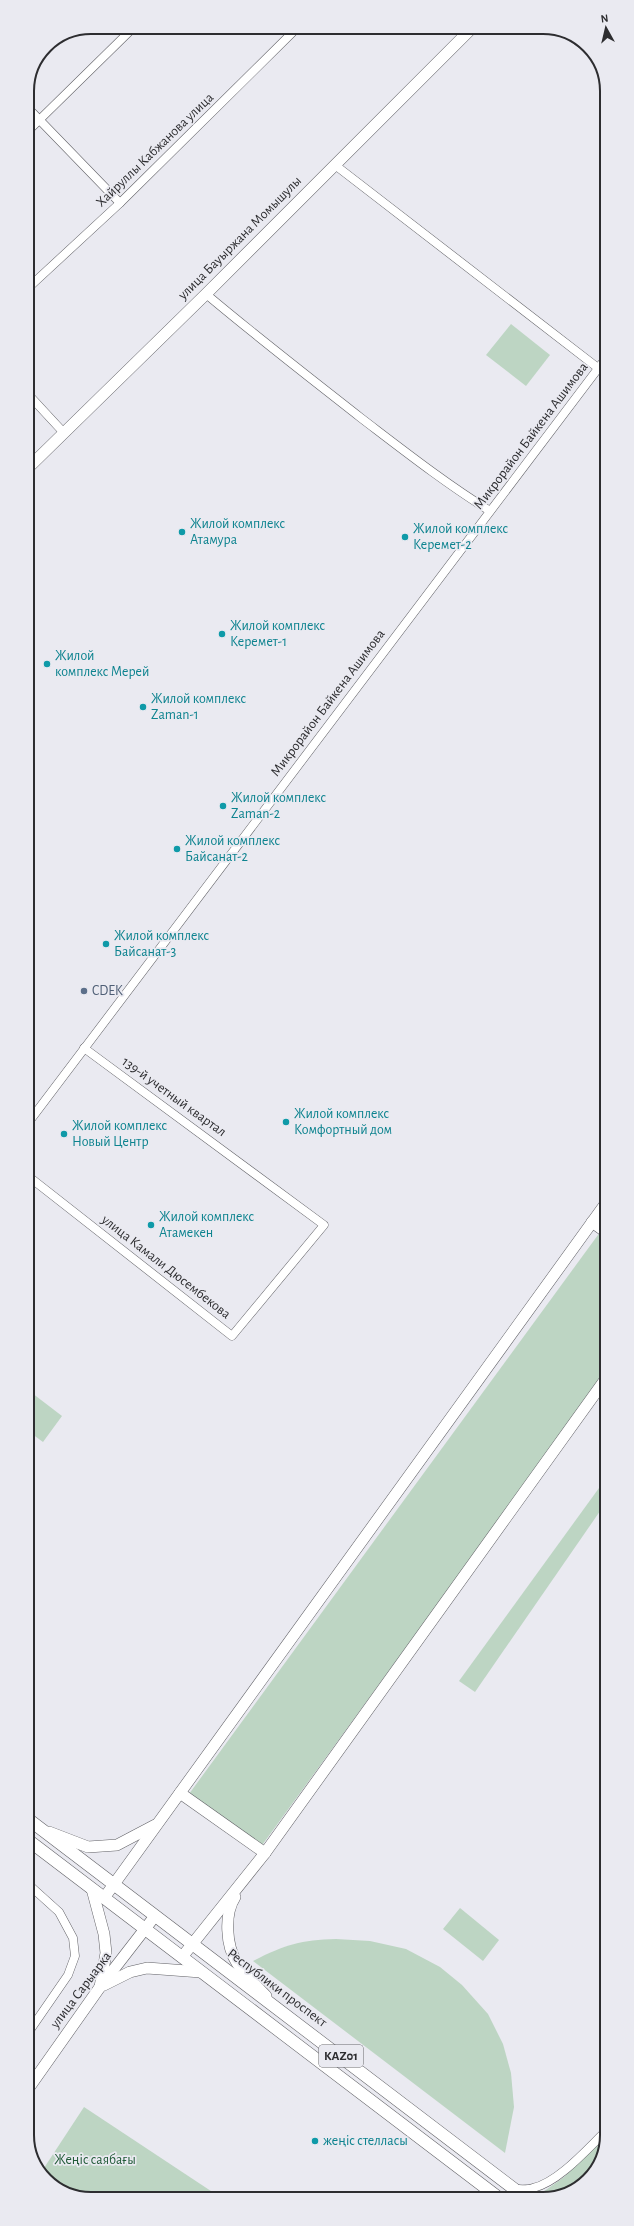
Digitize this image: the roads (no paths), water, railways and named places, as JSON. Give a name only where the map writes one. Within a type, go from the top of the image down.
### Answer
[{"type":"highway","name":"Республики проспект","points":[[34,1824],[193,1943],[518,2192]]},
{"type":"highway","name":"KАZ01","points":[[34,1845],[491,2192]]},
{"type":"main road","name":"улица Бауыржана Момышулы","points":[[34,462],[206,294],[466,34]]},
{"type":"main road","points":[[104,1898],[600,1211]]},
{"type":"main road","points":[[592,1222],[600,1228]]},
{"type":"main road","points":[[182,1958],[265,1853],[600,1385]]},
{"type":"main road","points":[[180,1793],[265,1853]]},
{"type":"main road","points":[[40,1828],[88,1847],[118,1845],[135,1837],[159,1822]]},
{"type":"main road","points":[[257,1863],[231,1903],[227,1923],[230,1946],[236,1963],[273,2004]]},
{"type":"main road","points":[[92,1889],[104,1934],[105,1947],[100,1988]]},
{"type":"main road","name":"улица Сарыарка","points":[[34,2081],[100,1988],[144,1929],[156,1916]]},
{"type":"main road","points":[[100,1988],[130,1972],[147,1968],[201,1972]]},
{"type":"street","points":[[34,124],[127,34]]},
{"type":"street","name":"Хайруллы Кабжанова улица","points":[[34,282],[120,203],[291,34]]},
{"type":"street","points":[[34,114],[120,203]]},
{"type":"street","points":[[335,165],[598,368]]},
{"type":"street","points":[[206,294],[300,371],[383,435],[463,494],[490,511]]},
{"type":"street","name":"Микрорайон Байкена Ашимова","points":[[34,1115],[600,366]]},
{"type":"street","points":[[34,401],[64,433]]},
{"type":"street","name":"139-й учетный квартал","points":[[84,1048],[248,1168]]},
{"type":"street","name":"улица Камали Дюсембекова","points":[[34,1181],[232,1336],[324,1225],[248,1168]]},
{"type":"street","points":[[34,1889],[59,1912],[73,1938],[76,1956],[68,1975],[34,2024]]},
{"type":"street","points":[[514,2189],[533,2188],[544,2184],[576,2161],[600,2137]]},
{"type":"place","name":"Жилой комплекс Атамура","points":[[182,532]]},
{"type":"place","name":"Жилой комплекс Керемет-2","points":[[405,537]]},
{"type":"place","name":"Жилой комплекс Керемет-1","points":[[222,634]]},
{"type":"place","name":"Жилой комплекс Мерей","points":[[47,664]]},
{"type":"place","name":"Жилой комплекс Zaman-1","points":[[143,707]]},
{"type":"place","name":"Жилой комплекс Zaman-2","points":[[223,806]]},
{"type":"place","name":"Жилой комплекс Байсанат-2","points":[[177,849]]},
{"type":"place","name":"Жилой комплекс Байсанат-3","points":[[106,944]]},
{"type":"place","name":"CDEK","points":[[84,991]]},
{"type":"place","name":"Жилой комплекс Комфортный дом","points":[[286,1122]]},
{"type":"place","name":"Жилой комплекс Новый Центр","points":[[64,1134]]},
{"type":"place","name":"Жилой комплекс Атамекен","points":[[151,1225]]},
{"type":"place","name":"жеңіс стелласы","points":[[315,2141]]},
{"type":"park label","name":"Жеңіс саябағы","points":[[95,2160]]}]
